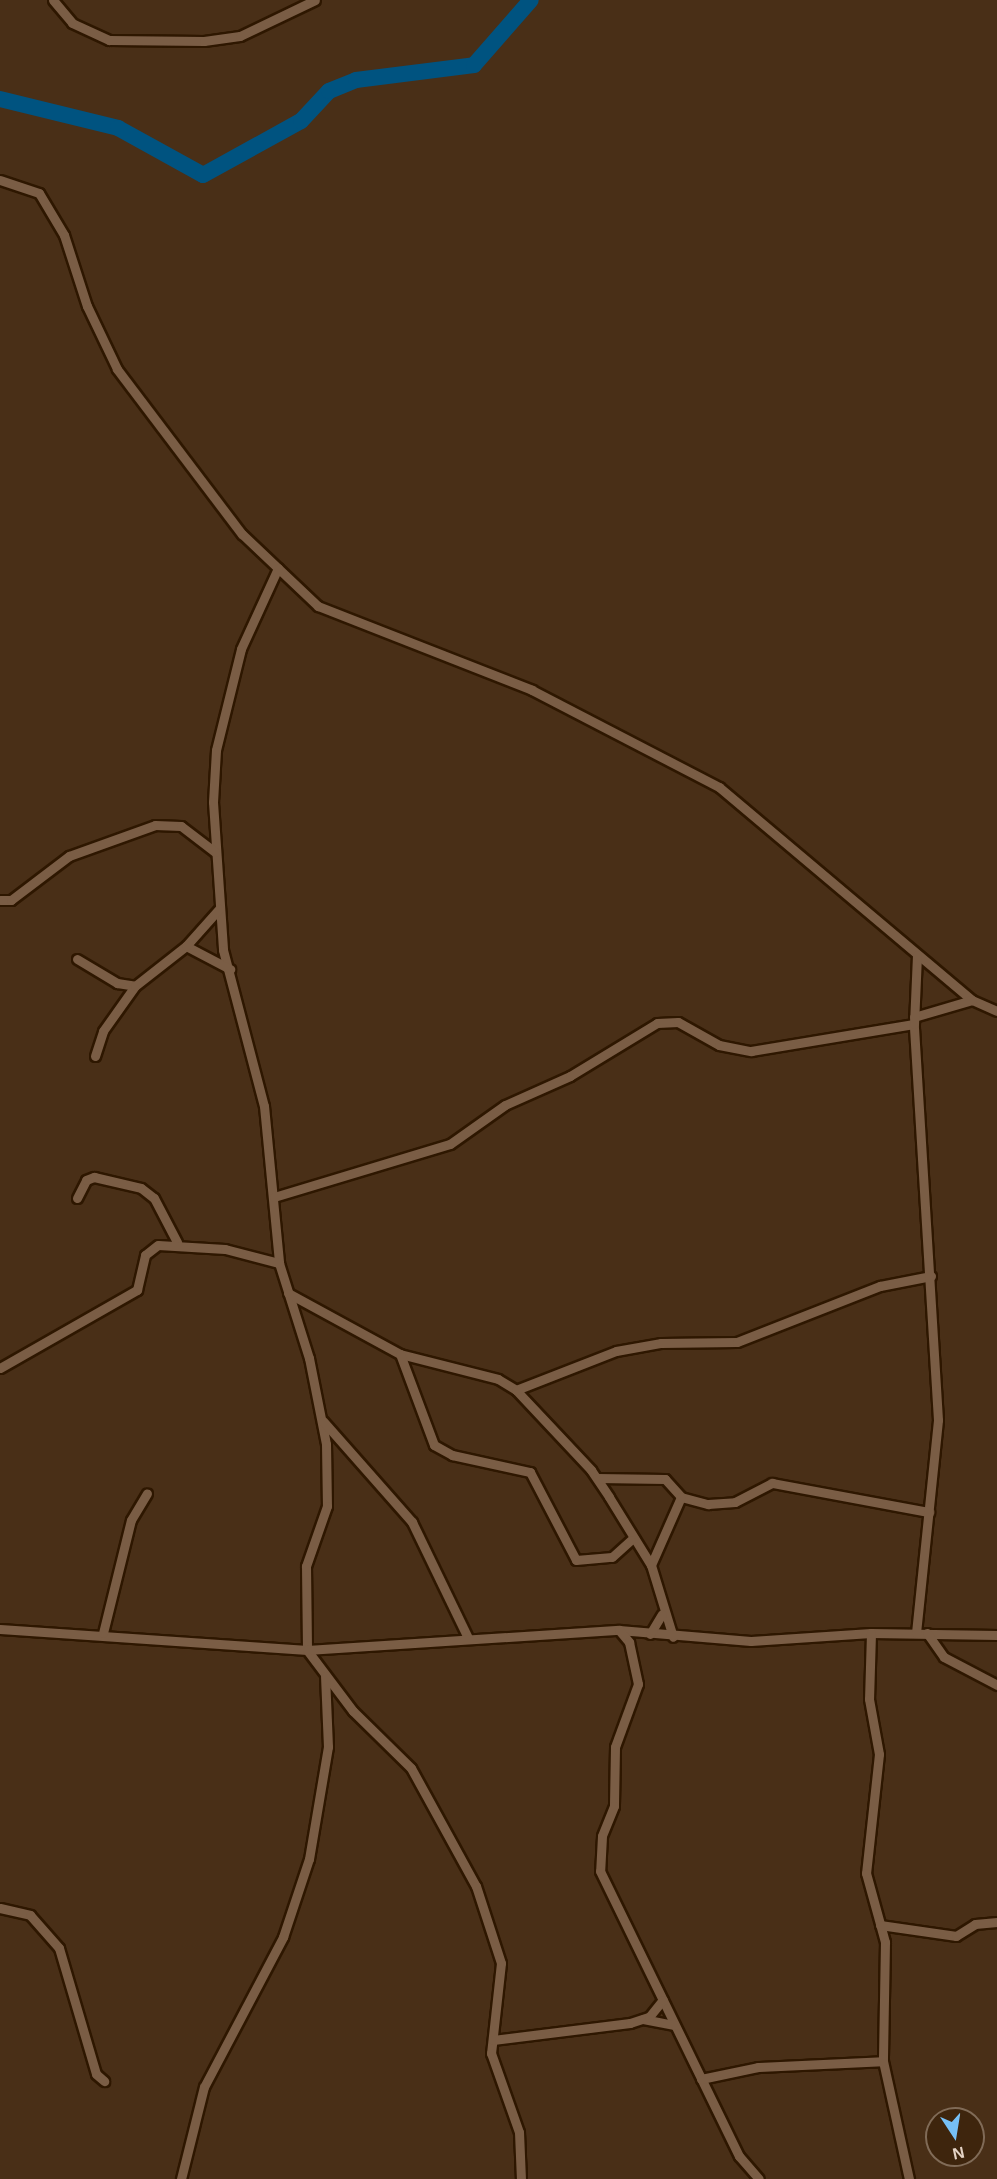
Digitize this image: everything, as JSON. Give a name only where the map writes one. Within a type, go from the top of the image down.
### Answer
[{"type":"street","points":[[53,0],[72,23],[109,40],[204,41],[240,36],[315,0]]},
{"type":"street","points":[[0,180],[39,193],[64,235],[87,306],[117,369],[242,534],[318,606],[532,690],[719,787],[972,1000],[997,1011]]},
{"type":"street","points":[[278,568],[241,649],[216,750],[215,852],[219,909],[230,969],[264,1106],[279,1263],[322,1419],[327,1506],[306,1566],[308,1650],[352,1711],[411,1768],[476,1886],[501,1963],[494,2040],[495,2075],[519,2132],[521,2179]]},
{"type":"street","points":[[0,900],[17,896],[69,856],[154,825],[181,826],[215,852]]},
{"type":"street","points":[[95,1056],[103,1031],[135,986],[186,946],[219,909]]},
{"type":"street","points":[[186,946],[230,969]]},
{"type":"street","points":[[916,1633],[939,1420],[914,1020],[917,955]]},
{"type":"street","points":[[77,959],[117,982],[135,986]]},
{"type":"street","points":[[274,1197],[450,1144],[504,1105],[570,1076],[657,1023],[678,1022],[719,1045],[743,1051],[914,1020],[972,1000]]},
{"type":"street","points":[[77,1198],[86,1180],[94,1177],[141,1188],[154,1197],[177,1242]]},
{"type":"street","points":[[0,1368],[137,1290],[145,1255],[158,1245],[177,1242],[279,1263]]},
{"type":"street","points":[[516,1390],[626,1349],[737,1342],[880,1286],[930,1276]]},
{"type":"street","points":[[288,1293],[400,1354],[498,1379],[516,1390],[597,1478],[631,1540],[651,1565],[662,1614],[673,1637]]},
{"type":"street","points":[[400,1354],[434,1445],[452,1455],[530,1472],[576,1560],[612,1557],[631,1540]]},
{"type":"street","points":[[322,1419],[412,1522],[468,1638]]},
{"type":"street","points":[[597,1478],[665,1479],[681,1497],[720,1505],[772,1483],[929,1512]]},
{"type":"street","points":[[103,1633],[131,1520],[147,1493]]},
{"type":"street","points":[[651,1565],[681,1497]]},
{"type":"street","points":[[650,1634],[662,1614]]},
{"type":"street","points":[[0,1629],[103,1633],[308,1650],[619,1630],[673,1637],[751,1641],[871,1633],[997,1635]]},
{"type":"street","points":[[619,1630],[629,1642],[639,1684],[615,1747],[615,1806],[602,1836],[600,1870],[739,2156],[759,2179]]},
{"type":"street","points":[[871,1633],[869,1699],[879,1764],[866,1873],[886,1956],[880,2007],[883,2061],[909,2179]]},
{"type":"street","points":[[927,1633],[944,1657],[997,1685]]},
{"type":"street","points":[[181,2179],[204,2087],[283,1937],[309,1859],[328,1747],[324,1673]]},
{"type":"street","points":[[0,1908],[30,1915],[59,1948],[96,2074],[104,2081]]},
{"type":"street","points":[[880,1925],[956,1936],[975,1924],[997,1922]]},
{"type":"street","points":[[643,2019],[663,2000]]},
{"type":"street","points":[[494,2040],[506,2034],[589,2032],[643,2019],[674,2025]]},
{"type":"street","points":[[495,2026],[506,2034]]},
{"type":"street","points":[[701,2079],[758,2067],[883,2061]]},
{"type":"waterway","points":[[0,99],[118,128],[203,175],[301,121],[329,91],[356,80],[474,65],[531,0]]}]
